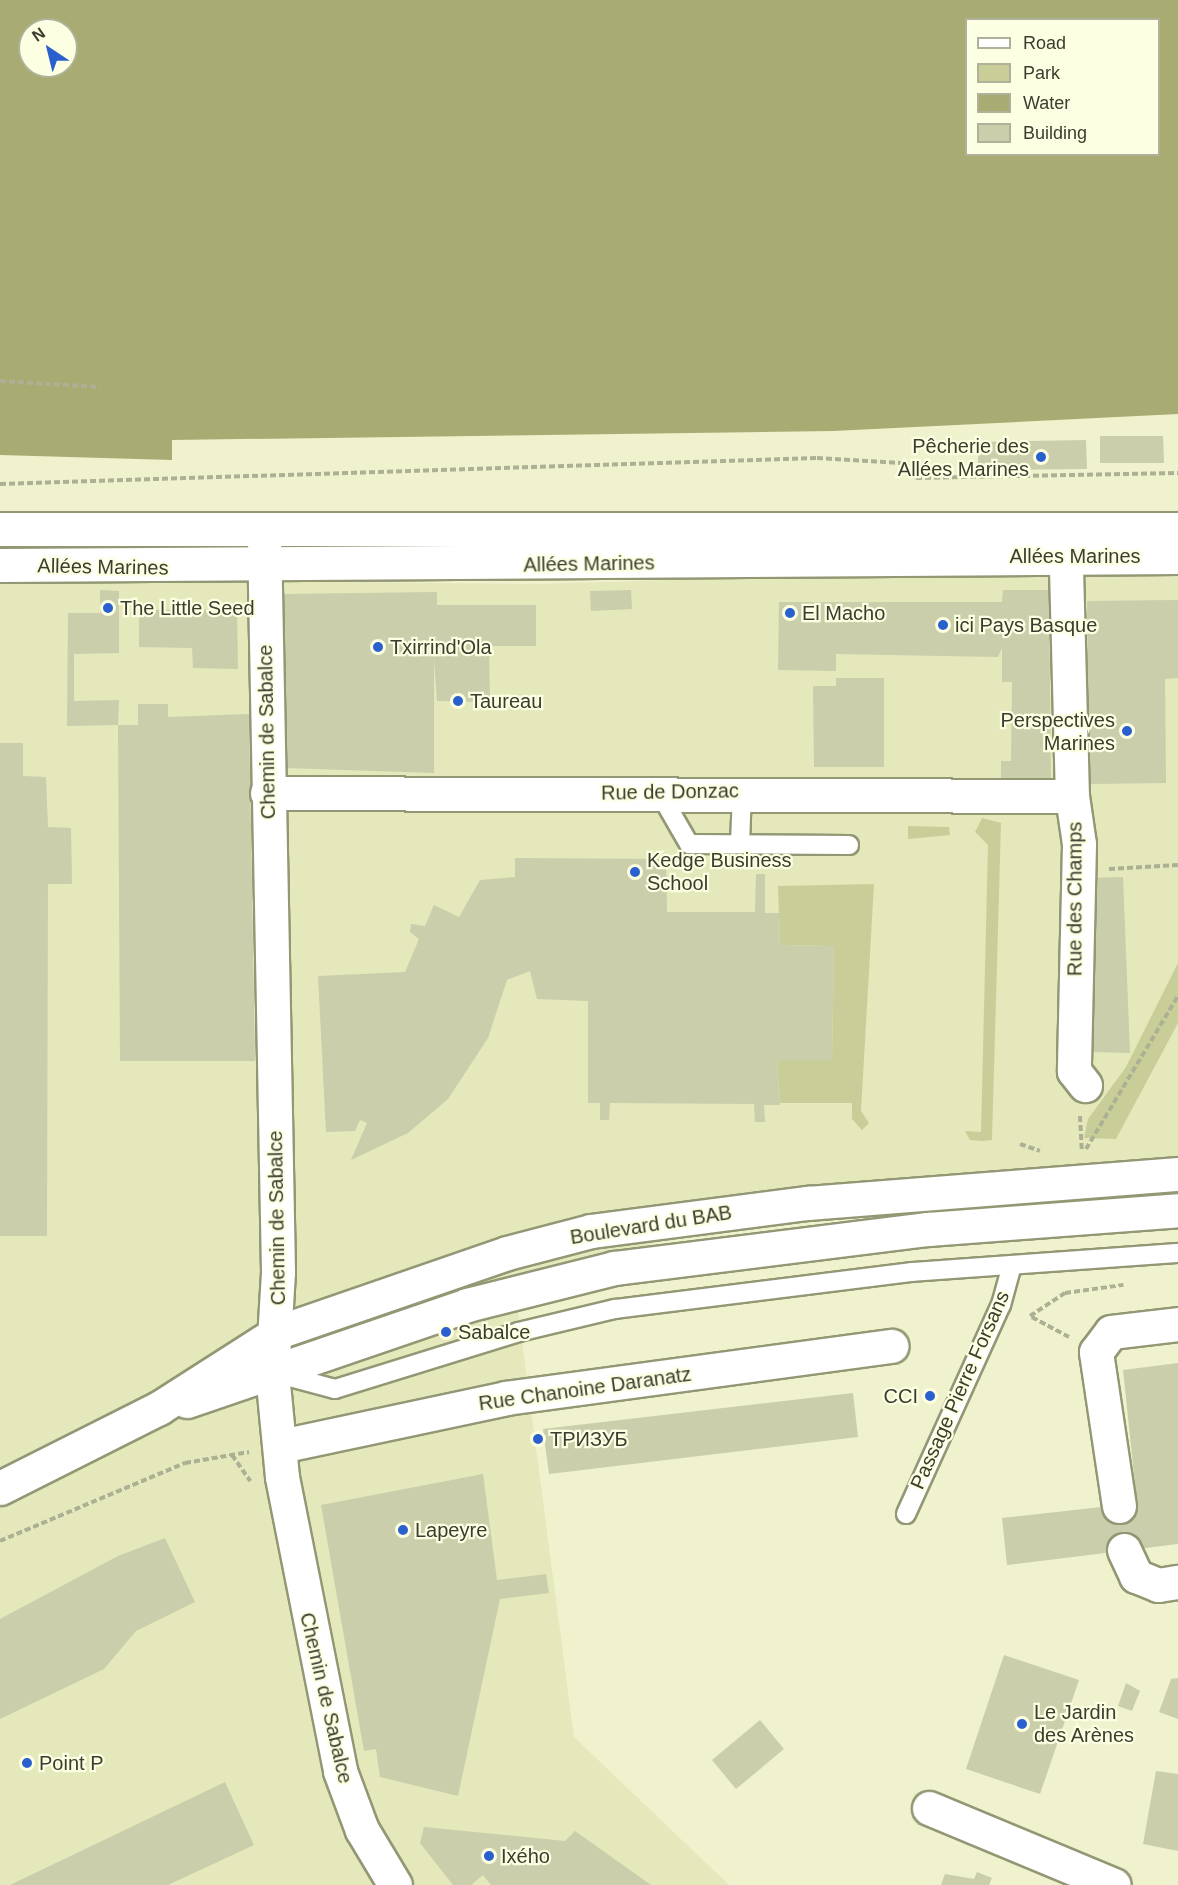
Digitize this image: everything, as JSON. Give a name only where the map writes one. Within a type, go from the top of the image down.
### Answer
[{"type":"main road","name":"Allées Marines","points":[[0,529],[398,531],[1065,542],[1178,557]]},
{"type":"main road","name":"Allées Marines","points":[[0,566],[265,565],[1065,542],[1178,529]]},
{"type":"main road","name":"Chemin de Sabalce","points":[[264,530],[278,1332],[272,1373],[292,1537],[340,1772],[362,1830],[395,1885]]},
{"type":"main road","name":"Rue des Champs","points":[[1065,542],[1072,796],[1078,871],[1074,1071],[1085,1085]]},
{"type":"main road","name":"Rue de Donzac","points":[[267,793],[742,791],[1072,796]]},
{"type":"main road","name":"Boulevard du BAB","points":[[0,1488],[159,1408],[278,1332],[369,1296],[591,1231],[808,1203],[1178,1174]]},
{"type":"main road","name":"Boulevard du BAB","points":[[159,1408],[272,1373],[467,1305],[614,1268],[928,1229],[1178,1210]]},
{"type":"main road","points":[[1119,1506],[1096,1352],[1111,1332],[1178,1324]]},
{"type":"main road","name":"Rue Chanoine Daranatz","points":[[281,1446],[506,1398],[892,1346]]},
{"type":"main road","points":[[1130,1563],[1158,1585],[1178,1582]]},
{"type":"main road","points":[[929,1808],[1114,1885]]},
{"type":"lane","points":[[398,531],[422,509]]},
{"type":"lane","points":[[740,844],[742,791]]},
{"type":"lane","points":[[659,792],[689,844],[849,845]]},
{"type":"lane","points":[[272,1373],[335,1389],[519,1332],[615,1309],[1012,1265],[1178,1253]]},
{"type":"lane","name":"Passage Pierre Forsans","points":[[906,1514],[1001,1305],[1012,1265]]},
{"type":"path","points":[[0,381],[100,387]]},
{"type":"path","points":[[0,484],[817,458],[901,463],[916,478],[1178,473]]},
{"type":"path","points":[[1078,871],[1178,865]]},
{"type":"path","points":[[1082,1154],[1178,996]]},
{"type":"path","points":[[1064,1335],[1030,1316],[1044,1302],[1088,1288]]},
{"type":"path","points":[[0,1542],[185,1463],[281,1446]]},
{"type":"shaded area","points":[[1178,565],[1178,1172],[808,1203],[514,1280],[574,1737],[729,1885],[0,1885],[0,579],[539,584]]},
{"type":"green space","points":[[982,818],[1001,823],[992,1140],[982,1141],[970,1140],[965,1131],[981,1132],[988,845],[975,832]]},
{"type":"green space","points":[[908,826],[949,827],[950,835],[908,839]]},
{"type":"green space","points":[[874,884],[861,1111],[869,1123],[862,1130],[852,1119],[852,1103],[780,1103],[777,1060],[832,1059],[834,946],[780,945],[778,886]]},
{"type":"green space","points":[[1178,963],[1178,1023],[1116,1139],[1084,1138],[1088,1119],[1126,1067]]},
{"type":"water","points":[[0,0],[1178,0],[1178,414],[833,431],[172,440],[172,460],[0,455]]},
{"type":"building","points":[[1100,436],[1163,436],[1164,463],[1100,463]]},
{"type":"building","points":[[1086,440],[1087,469],[978,470],[978,442]]},
{"type":"building","points":[[100,590],[119,591],[119,653],[74,654],[74,701],[119,700],[118,725],[67,726],[68,613],[100,613]]},
{"type":"building","points":[[631,590],[632,609],[591,611],[590,591]]},
{"type":"building","points":[[1003,590],[1049,590],[1051,781],[1001,781],[1001,761],[1011,761],[1012,682],[1002,682],[1002,648],[998,657],[836,654],[836,671],[778,670],[779,602],[1002,602]]},
{"type":"building","points":[[437,592],[437,605],[536,605],[536,646],[489,646],[490,702],[437,701],[434,659],[434,773],[286,768],[282,594]]},
{"type":"building","name":"Perspectives Marines","points":[[1178,600],[1178,678],[1165,679],[1166,783],[1089,784],[1087,601]]},
{"type":"building","points":[[237,609],[238,669],[193,668],[192,648],[139,647],[139,610]]},
{"type":"building","points":[[836,678],[884,678],[884,767],[814,767],[813,686],[836,686]]},
{"type":"building","points":[[138,704],[168,704],[168,717],[249,714],[255,1061],[120,1061],[118,725],[138,725]]},
{"type":"building","points":[[0,743],[23,743],[23,776],[46,777],[48,827],[71,828],[72,884],[48,884],[47,1236],[0,1236]]},
{"type":"building","points":[[515,858],[666,859],[667,912],[755,912],[756,874],[765,874],[765,913],[779,913],[780,945],[834,946],[832,1060],[777,1060],[780,1105],[764,1105],[765,1122],[755,1122],[754,1104],[610,1103],[609,1120],[600,1120],[600,1103],[588,1103],[588,1001],[537,999],[530,971],[507,980],[488,1038],[448,1099],[408,1133],[351,1160],[367,1123],[360,1120],[355,1131],[326,1132],[318,976],[405,972],[419,939],[410,932],[411,924],[425,926],[434,905],[459,917],[480,880],[515,877]]},
{"type":"building","points":[[1123,877],[1130,1053],[1093,1052],[1090,878]]},
{"type":"building","points":[[1178,1363],[1178,1544],[1007,1565],[1002,1518],[1137,1503],[1123,1370]]},
{"type":"building","points":[[853,1393],[858,1437],[549,1474],[543,1429]]},
{"type":"building","points":[[483,1474],[497,1580],[546,1574],[549,1593],[500,1599],[458,1796],[380,1777],[376,1749],[364,1751],[321,1505]]},
{"type":"building","points":[[165,1538],[195,1602],[136,1631],[104,1669],[0,1719],[0,1619],[118,1556]]},
{"type":"building","name":"Le Jardin des Arènes","points":[[1004,1655],[1079,1680],[1040,1794],[966,1769]]},
{"type":"building","points":[[1178,1678],[1178,1719],[1159,1712],[1171,1679]]},
{"type":"building","points":[[1126,1683],[1140,1691],[1132,1711],[1118,1706]]},
{"type":"building","points":[[760,1720],[784,1749],[736,1789],[712,1760]]},
{"type":"building","points":[[1156,1771],[1178,1774],[1178,1851],[1143,1844]]},
{"type":"building","points":[[225,1782],[254,1845],[168,1885],[10,1885]]},
{"type":"building","points":[[424,1827],[565,1841],[575,1831],[651,1885],[491,1885],[483,1875],[471,1885],[453,1885],[420,1843]]},
{"type":"building","points":[[977,1872],[992,1878],[989,1885],[941,1885],[945,1874],[974,1879]]},
{"type":"tunnel","points":[[1119,1506],[1124,1550]]},
{"type":"place","name":"Pêcherie des Allées Marines","points":[[1041,457]]},
{"type":"place","name":"The Little Seed","points":[[108,608]]},
{"type":"place","name":"El Macho","points":[[790,613]]},
{"type":"place","name":"ici Pays Basque","points":[[943,625]]},
{"type":"place","name":"Txirrind'Ola","points":[[378,647]]},
{"type":"place","name":"Taureau","points":[[458,701]]},
{"type":"place","name":"Perspectives Marines","points":[[1127,731]]},
{"type":"place","name":"Kedge Business School","points":[[635,872]]},
{"type":"place","name":"Sabalce","points":[[446,1332]]},
{"type":"place","name":"CCI","points":[[930,1396]]},
{"type":"place","name":"ТРИЗУБ","points":[[538,1439]]},
{"type":"place","name":"Lapeyre","points":[[403,1530]]},
{"type":"place","name":"Le Jardin des Arènes","points":[[1022,1724]]},
{"type":"place","name":"Point P","points":[[27,1763]]},
{"type":"place","name":"Ixého","points":[[489,1856]]}]
